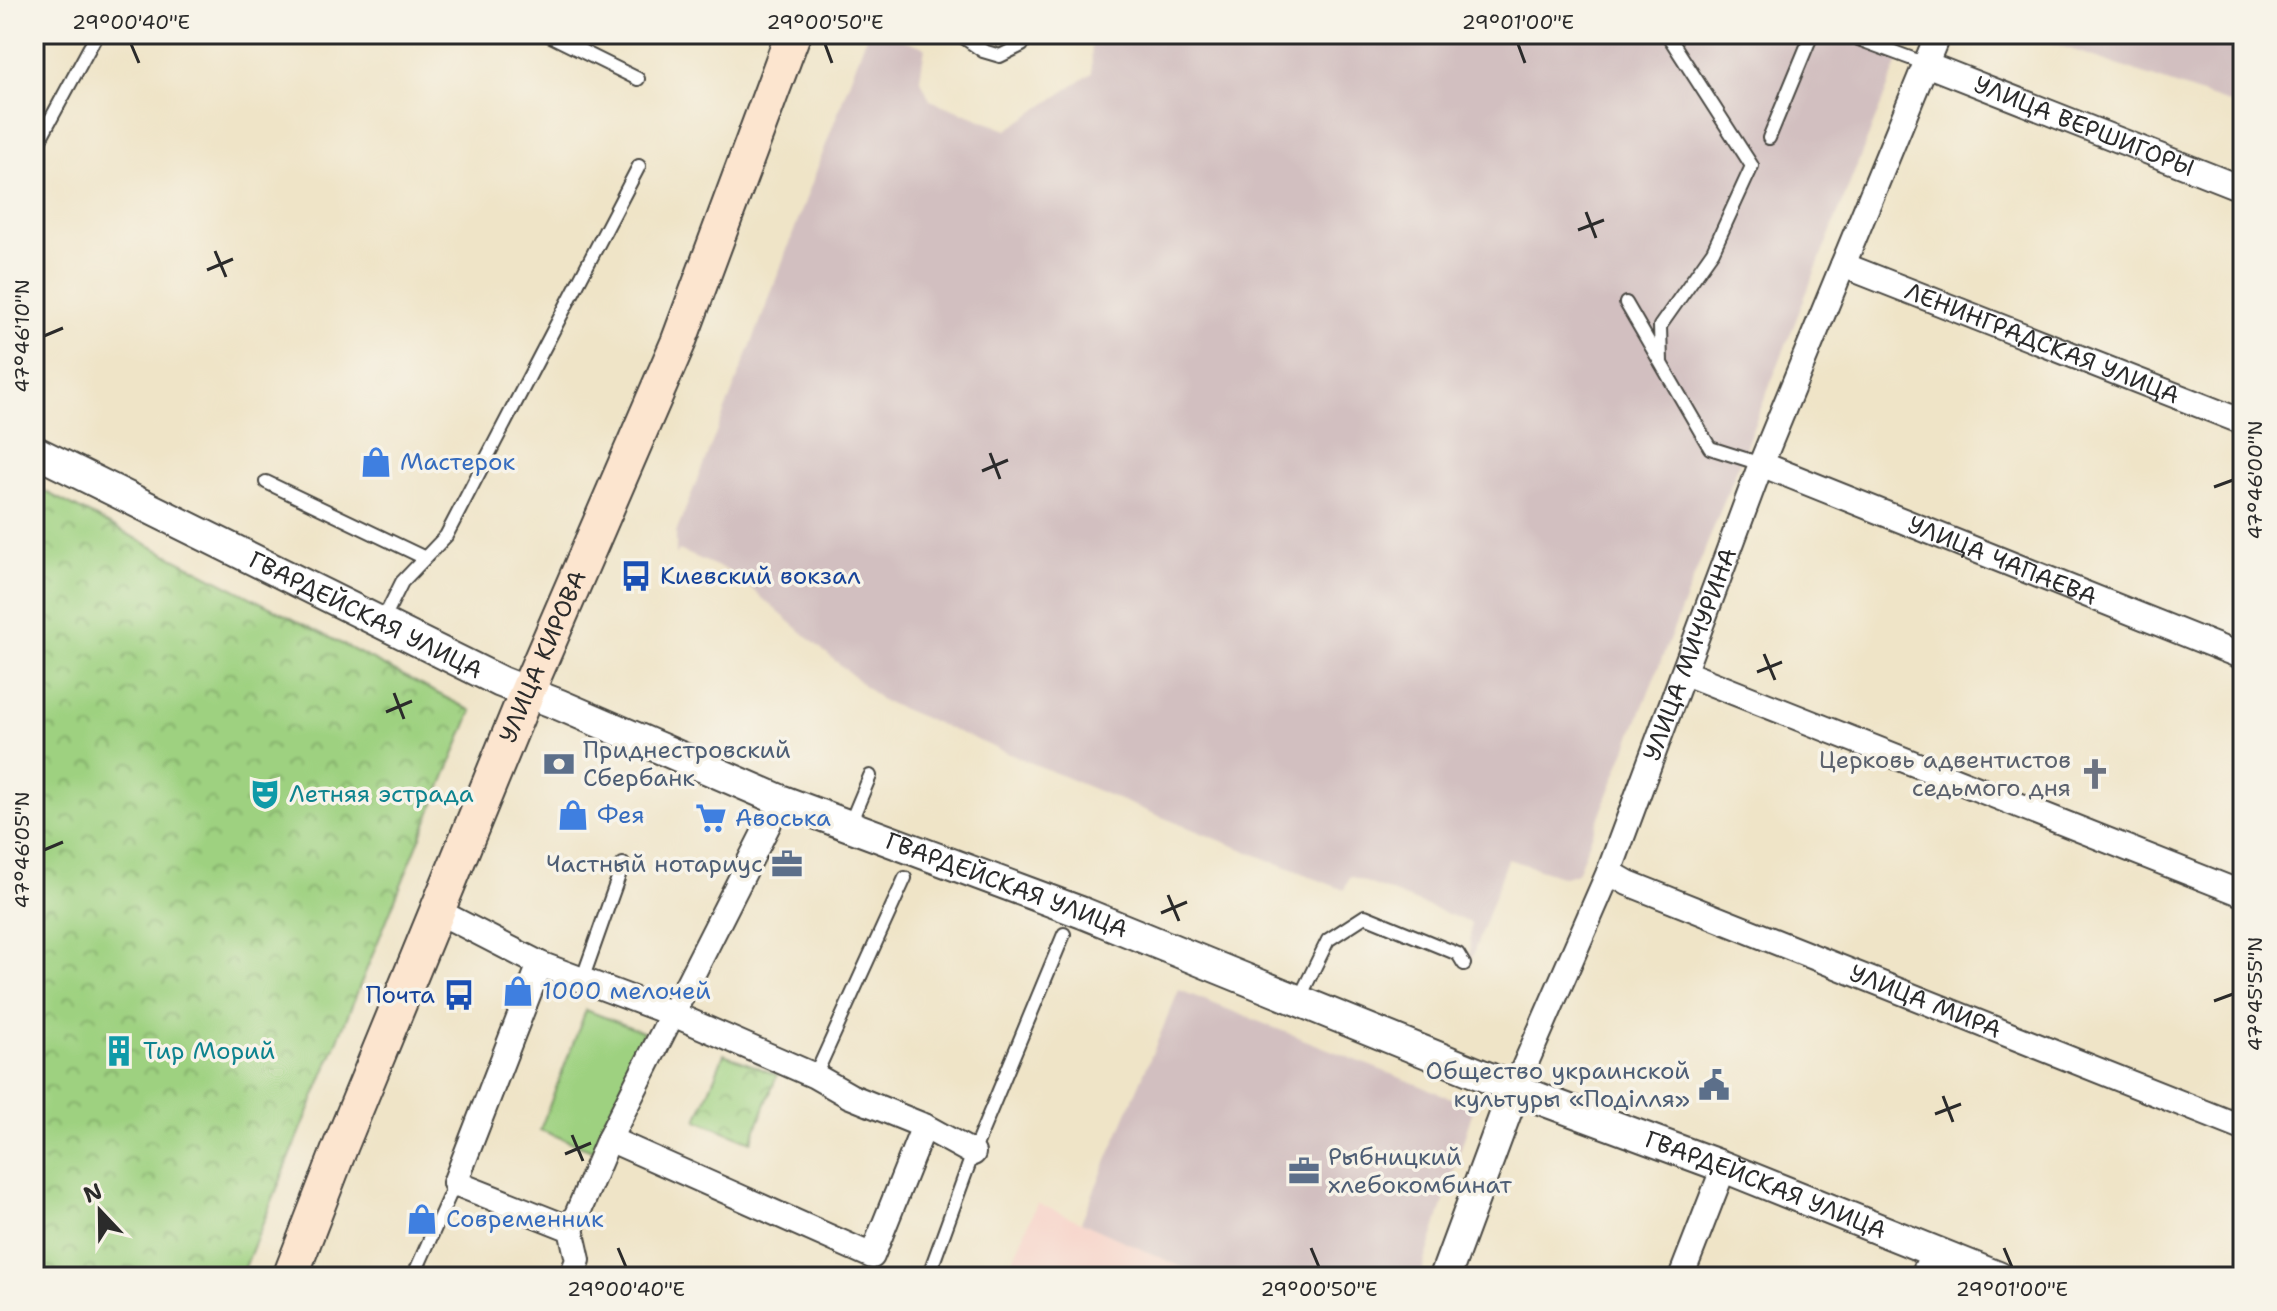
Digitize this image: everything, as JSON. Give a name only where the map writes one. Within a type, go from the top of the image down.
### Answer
[{"type":"main road","name":"УЛИЦА КИРОВА","points":[[290,1277],[527,692],[678,343],[793,34]]},
{"type":"street","name":"УЛИЦА МИЧУРИНА","points":[[1445,1277],[1515,1088],[1609,872],[1761,464],[1938,34]]},
{"type":"street","name":"УЛИЦА ВЕРШИГОРЫ","points":[[1926,64],[2243,189]]},
{"type":"street","name":"ЛЕНИНГРАДСКАЯ УЛИЦА","points":[[1843,265],[2243,422]]},
{"type":"street","name":"ГВАРДЕЙСКАЯ УЛИЦА","points":[[34,451],[501,682],[780,800],[1083,913],[1515,1088],[1724,1167],[1928,1264],[1998,1277]]},
{"type":"street","name":"УЛИЦА ЧАПАЕВА","points":[[1761,464],[2243,657]]},
{"type":"street","points":[[1685,673],[2243,894]]},
{"type":"street","points":[[571,1277],[578,1260],[571,1229],[609,1139],[769,823]]},
{"type":"street","name":"УЛИЦА МИРА","points":[[1609,872],[1628,883],[1828,965],[2243,1128]]},
{"type":"street","points":[[439,912],[540,964],[673,1014],[815,1076],[850,1096],[924,1126],[973,1153]]},
{"type":"street","points":[[540,964],[455,1183],[571,1229]]},
{"type":"street","points":[[609,1139],[872,1256],[924,1126]]},
{"type":"street","points":[[1681,1277],[1724,1167]]},
{"type":"lane","points":[[34,150],[97,34]]},
{"type":"lane","points":[[547,34],[638,79]]},
{"type":"lane","points":[[959,34],[983,51],[1000,56],[1022,45],[1027,34]]},
{"type":"lane","points":[[1661,363],[1660,326],[1713,251],[1752,166],[1667,34]]},
{"type":"lane","points":[[1769,138],[1812,34]]},
{"type":"lane","points":[[1845,34],[1926,64]]},
{"type":"lane","points":[[382,622],[402,582],[446,536],[639,166]]},
{"type":"lane","points":[[1626,303],[1710,448],[1761,464]]},
{"type":"lane","points":[[266,482],[425,558]]},
{"type":"lane","points":[[849,826],[870,776]]},
{"type":"lane","points":[[582,980],[623,864]]},
{"type":"lane","points":[[815,1076],[905,878]]},
{"type":"lane","points":[[1299,999],[1328,940],[1365,916],[1458,954],[1464,964]]},
{"type":"lane","points":[[928,1277],[973,1153],[1064,934]]},
{"type":"lane","points":[[413,1277],[455,1183]]},
{"type":"shaded area","points":[[867,34],[884,34],[925,47],[920,78],[930,100],[1007,130],[1092,73],[1091,34],[1909,34],[1577,873],[1564,877],[1508,859],[1469,965],[1471,923],[1350,876],[1344,890],[881,700],[733,573],[679,550],[676,555],[676,533],[761,320]]},
{"type":"shaded area","points":[[2026,34],[2243,34],[2243,108]]},
{"type":"shaded area","name":"Рыбницкий хлебокомбинат","points":[[1179,990],[1474,1107],[1420,1277],[1204,1277],[1081,1222]]},
{"type":"shaded area","points":[[1037,1203],[1081,1222],[1204,1277],[1006,1277]]},
{"type":"green space","points":[[34,486],[472,711],[241,1277],[34,1277]]},
{"type":"green space","points":[[586,1010],[643,1032],[597,1152],[540,1130]]},
{"type":"green space","points":[[724,1054],[777,1075],[751,1142],[697,1120]]},
{"type":"place","name":"Мастерок","points":[[376,462]]},
{"type":"place","name":"Киевский вокзал","points":[[636,576]]},
{"type":"place","name":"Приднестровский Сбербанк","points":[[559,764]]},
{"type":"place","name":"Церковь адвентистов седьмого дня","points":[[2095,774]]},
{"type":"place","name":"Летняя эстрада","points":[[265,794]]},
{"type":"place","name":"Фея","points":[[573,815]]},
{"type":"place","name":"Авоська","points":[[711,818]]},
{"type":"place","name":"Частный нотариус","points":[[787,864]]},
{"type":"place","name":"1000 мелочей","points":[[518,991]]},
{"type":"place","name":"Почта","points":[[459,995]]},
{"type":"place","name":"Тир Морий","points":[[119,1051]]},
{"type":"place","name":"Общество украинской культуры «Поділля»","points":[[1714,1085]]},
{"type":"place","name":"Рыбницкий хлебокомбинат","points":[[1304,1171]]},
{"type":"place","name":"Современник","points":[[422,1219]]}]
